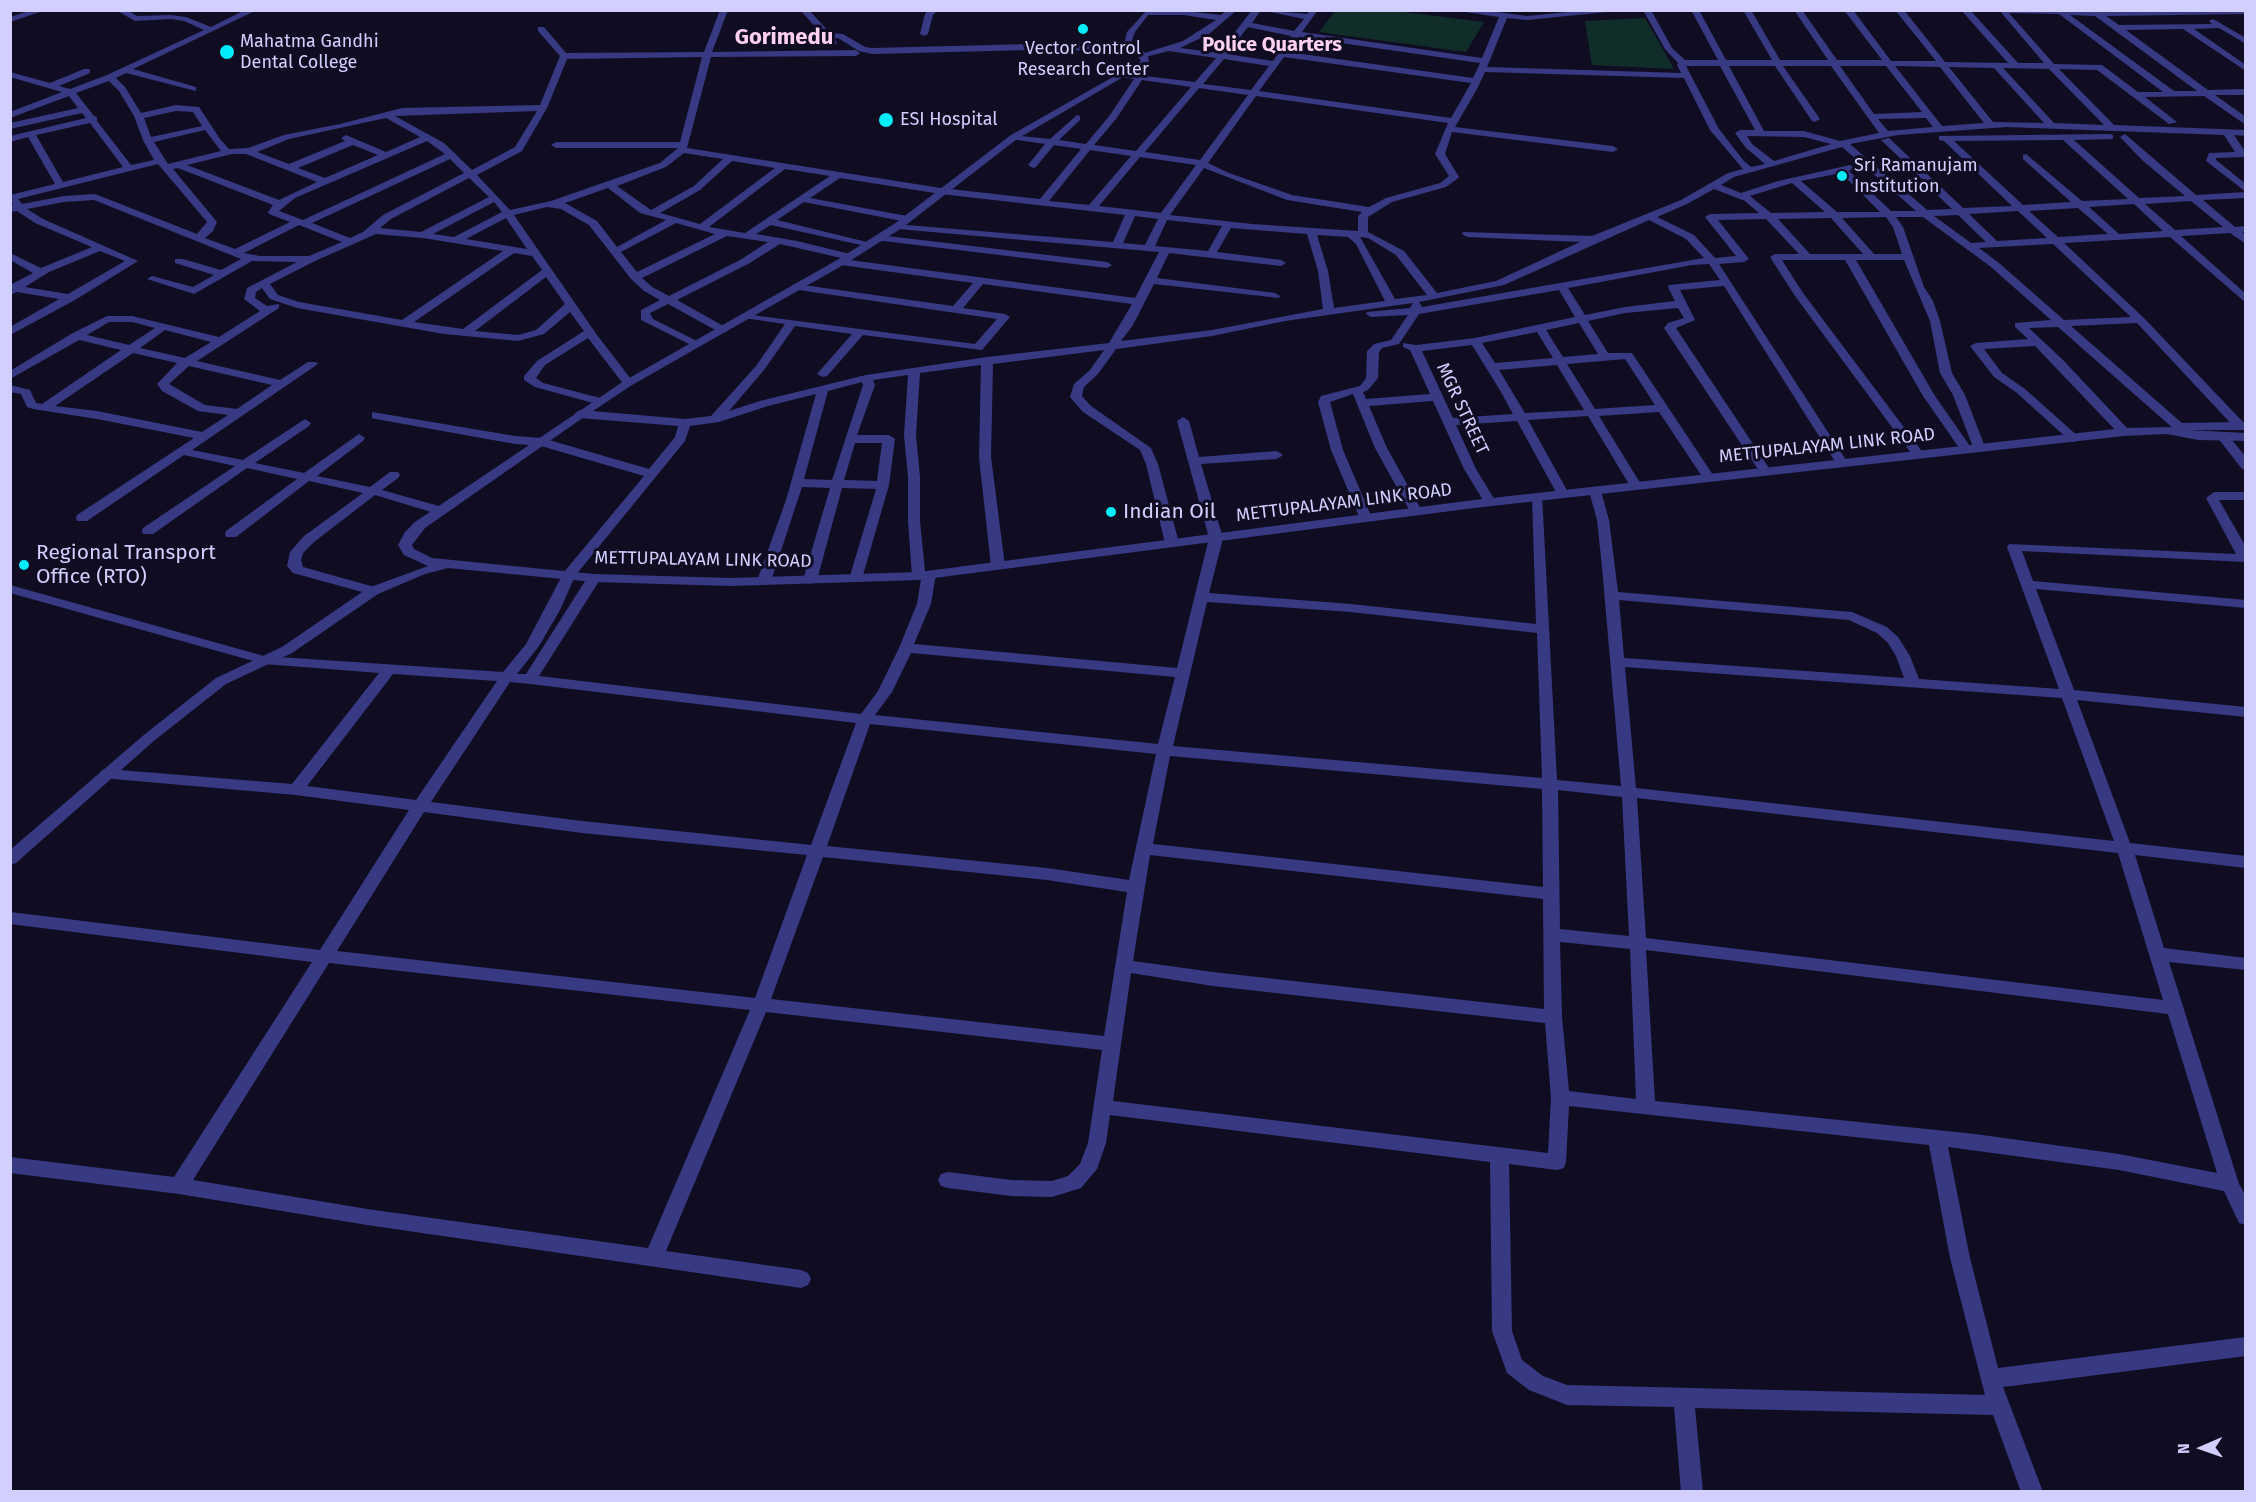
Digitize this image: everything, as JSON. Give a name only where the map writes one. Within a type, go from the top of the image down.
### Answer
[{"type":"street","points":[[10,20],[42,10]]},
{"type":"street","points":[[120,10],[135,18],[171,17],[191,20],[211,30]]},
{"type":"street","points":[[10,115],[110,77],[253,10]]},
{"type":"street","points":[[456,240],[508,213],[553,204],[663,165],[683,148],[707,55],[724,10]]},
{"type":"street","points":[[804,10],[831,38],[856,52]]},
{"type":"street","points":[[924,34],[929,14],[934,10]]},
{"type":"street","points":[[807,54],[831,38],[840,36],[862,49],[872,51],[1030,47],[1125,49],[1144,56],[1171,49],[1196,38],[1233,10]]},
{"type":"street","points":[[1092,208],[1141,154],[1257,10]]},
{"type":"street","points":[[1265,10],[1312,14]]},
{"type":"street","points":[[1456,10],[1527,18],[1623,10]]},
{"type":"street","points":[[1647,10],[1670,49],[1683,63],[1681,65],[1719,136],[1749,170]]},
{"type":"street","points":[[1695,10],[1725,62],[1760,132]]},
{"type":"street","points":[[1748,10],[1789,83],[1815,119]]},
{"type":"street","points":[[1798,10],[1886,137],[1994,244]]},
{"type":"street","points":[[1848,10],[1939,128]]},
{"type":"street","points":[[1899,10],[1990,124]]},
{"type":"street","points":[[1965,10],[2015,65]]},
{"type":"street","points":[[2005,10],[2098,14],[2246,12]]},
{"type":"street","points":[[2005,10],[2050,66],[2111,127]]},
{"type":"street","points":[[2061,12],[2172,93]]},
{"type":"street","points":[[1125,49],[1131,33],[1146,13],[1184,13],[1223,18]]},
{"type":"street","points":[[2206,13],[2220,26],[2246,42]]},
{"type":"street","points":[[1148,249],[1164,216],[1284,54],[1295,34],[1312,14]]},
{"type":"street","points":[[2098,14],[2203,93],[2246,122]]},
{"type":"street","points":[[2166,14],[2246,69]]},
{"type":"street","points":[[1363,234],[1363,216],[1371,210],[1389,200],[1451,182],[1454,177],[1452,170],[1440,154],[1451,125],[1484,65],[1504,16]]},
{"type":"street","points":[[1247,24],[1484,65],[1688,76]]},
{"type":"street","points":[[2117,28],[2220,26]]},
{"type":"street","points":[[541,29],[564,56],[856,52],[872,55],[1008,51],[1105,52],[1126,60],[1123,75],[1254,92],[1613,149]]},
{"type":"street","points":[[1171,49],[1276,64]]},
{"type":"street","points":[[1284,54],[1476,81]]},
{"type":"street","points":[[368,233],[387,217],[471,172],[515,153],[523,144],[543,108],[564,56]]},
{"type":"street","name":"METTUPALAYAM LINK ROAD","points":[[1144,56],[1145,62],[1014,137],[902,222],[846,260],[628,383],[580,414],[410,534],[405,545],[409,552],[429,562],[594,578],[731,582],[924,575],[1490,502],[1972,448],[2173,428],[2198,436],[2223,437],[2244,429]]},
{"type":"street","points":[[1683,63],[1887,63],[2099,67],[2172,122]]},
{"type":"street","points":[[1996,65],[2051,124]]},
{"type":"street","points":[[126,70],[193,89]]},
{"type":"street","points":[[50,86],[87,71]]},
{"type":"street","points":[[13,76],[71,92],[94,119],[129,169]]},
{"type":"street","points":[[110,77],[122,89],[139,116],[148,141],[163,164],[212,222],[199,238]]},
{"type":"street","points":[[1042,203],[1113,117],[1140,77]]},
{"type":"street","points":[[2134,94],[2246,92]]},
{"type":"street","points":[[139,116],[176,108],[198,110],[227,152]]},
{"type":"street","points":[[13,201],[129,169],[179,164],[227,152],[250,151],[287,138],[385,114],[413,110],[543,108]]},
{"type":"street","points":[[10,126],[86,109]]},
{"type":"street","points":[[385,114],[441,145],[495,198],[549,270],[571,305],[628,383]]},
{"type":"street","points":[[1871,117],[1928,115]]},
{"type":"street","points":[[1033,165],[1053,141],[1077,118]]},
{"type":"street","points":[[10,139],[94,119]]},
{"type":"street","points":[[580,414],[685,423],[715,420],[764,403],[866,378],[987,360],[1212,333],[1329,311],[1434,297],[1500,283],[1597,238],[1684,202],[1731,175],[1841,144],[1939,128],[1990,124],[2111,127],[2230,136]]},
{"type":"street","points":[[148,141],[208,127]]},
{"type":"street","points":[[328,129],[385,155]]},
{"type":"street","points":[[1772,165],[1749,146],[1740,133],[1760,132],[1821,137],[1841,144],[1942,228],[1995,265],[2173,428],[2244,429]]},
{"type":"street","points":[[1776,133],[1804,154]]},
{"type":"street","points":[[1886,137],[2230,136],[2246,133]]},
{"type":"street","points":[[31,134],[61,186]]},
{"type":"street","points":[[2064,136],[2246,300]]},
{"type":"street","points":[[2230,136],[2242,155],[2212,155],[2211,161],[2246,189]]},
{"type":"street","points":[[349,241],[273,212],[280,204],[428,137]]},
{"type":"street","points":[[1014,137],[1089,146],[1201,164],[1290,198],[1371,210]]},
{"type":"street","points":[[2125,137],[2145,158],[2246,241]]},
{"type":"street","points":[[1946,138],[2140,320],[2244,429]]},
{"type":"street","points":[[291,167],[354,141]]},
{"type":"street","points":[[556,145],[683,148],[782,167],[941,191],[1228,224],[1363,234],[1380,240],[1400,253],[1434,297]]},
{"type":"street","points":[[250,151],[326,182]]},
{"type":"street","points":[[234,254],[450,155]]},
{"type":"street","points":[[652,213],[697,188],[731,157]]},
{"type":"street","points":[[2026,157],[2117,237]]},
{"type":"street","points":[[179,164],[195,173],[280,204]]},
{"type":"street","points":[[1742,196],[1794,180],[1867,165]]},
{"type":"street","points":[[702,227],[782,167]]},
{"type":"street","points":[[2220,168],[2246,177]]},
{"type":"street","points":[[1842,169],[1890,215],[1898,227],[1935,321],[1946,373],[1959,395],[1972,448]]},
{"type":"street","points":[[747,236],[838,176]]},
{"type":"street","points":[[1794,180],[1834,215],[1871,256]]},
{"type":"street","points":[[610,185],[637,208],[652,213],[725,233],[778,241],[846,260],[1139,302]]},
{"type":"street","points":[[1862,188],[1933,185]]},
{"type":"street","points":[[1713,186],[1742,196],[1769,216],[1786,231],[1806,256]]},
{"type":"street","points":[[1109,349],[1188,347],[1314,321],[1415,311],[1656,268],[1712,260],[1744,259],[1710,217],[1927,214],[2246,195]]},
{"type":"street","points":[[13,201],[95,197],[234,254],[250,258],[311,259]]},
{"type":"street","points":[[423,236],[495,198]]},
{"type":"street","points":[[801,199],[902,222],[1116,247],[1211,254],[1281,263]]},
{"type":"street","points":[[10,332],[133,261],[39,221],[13,201]]},
{"type":"street","points":[[553,204],[564,206],[593,223],[635,277],[666,301],[723,330]]},
{"type":"street","points":[[1116,247],[1131,213]]},
{"type":"street","points":[[1650,217],[1690,237],[1712,260],[1842,463]]},
{"type":"street","points":[[616,251],[676,219]]},
{"type":"street","points":[[768,221],[875,241],[1107,265]]},
{"type":"street","points":[[1211,254],[1228,224]]},
{"type":"street","points":[[1969,246],[2246,229]]},
{"type":"street","points":[[267,311],[249,299],[251,290],[368,233],[381,231],[423,236],[535,253]]},
{"type":"street","points":[[1311,231],[1323,271],[1329,311]]},
{"type":"street","points":[[635,277],[725,233]]},
{"type":"street","points":[[1351,234],[1360,243],[1391,302]]},
{"type":"street","points":[[1467,234],[1534,238],[1597,238]]},
{"type":"street","points":[[697,344],[645,318],[645,312],[744,262],[778,241]]},
{"type":"street","points":[[12,289],[40,272],[101,247]]},
{"type":"street","points":[[404,324],[512,249]]},
{"type":"street","points":[[1165,251],[1139,302],[1094,372],[1078,386],[1076,397],[1087,409],[1145,448],[1152,464],[1172,543]]},
{"type":"street","points":[[1848,256],[1929,396],[1972,448]]},
{"type":"street","points":[[1908,257],[1775,257],[1799,294],[1918,454]]},
{"type":"street","points":[[152,279],[194,291],[250,258]]},
{"type":"street","points":[[14,261],[40,272]]},
{"type":"street","points":[[179,261],[222,274]]},
{"type":"street","points":[[465,333],[549,270]]},
{"type":"street","points":[[956,309],[981,280]]},
{"type":"street","points":[[1150,280],[1275,296]]},
{"type":"street","points":[[264,283],[274,297],[283,301],[404,324],[465,333],[528,338],[547,327],[571,305]]},
{"type":"street","points":[[1727,283],[1676,285],[1673,290],[1690,320],[1672,325],[1672,332],[1765,471]]},
{"type":"street","points":[[1562,286],[1605,357]]},
{"type":"street","points":[[748,316],[978,348],[1005,317],[796,287]]},
{"type":"street","points":[[12,289],[71,298]]},
{"type":"street","points":[[1359,397],[1372,378],[1373,351],[1378,346],[1395,342],[1415,311],[1419,299]]},
{"type":"street","points":[[238,413],[202,408],[166,390],[163,384],[185,363],[283,301]]},
{"type":"street","points":[[1415,348],[1475,341],[1625,310],[1682,304]]},
{"type":"street","points":[[14,370],[99,322],[116,318],[132,319],[219,340]]},
{"type":"street","points":[[2124,432],[2019,325],[2140,320]]},
{"type":"street","points":[[715,420],[760,368],[792,323]]},
{"type":"street","points":[[44,408],[163,327]]},
{"type":"street","points":[[1539,328],[1636,486]]},
{"type":"street","points":[[590,332],[541,363],[533,371],[530,380],[539,385],[600,401]]},
{"type":"street","points":[[823,374],[860,332]]},
{"type":"street","points":[[75,336],[282,384]]},
{"type":"street","points":[[1475,341],[1563,494]]},
{"type":"street","name":"MGR STREET","points":[[1395,342],[1415,348],[1470,469],[1490,502]]},
{"type":"street","points":[[2038,342],[1976,346],[1998,375],[2074,438]]},
{"type":"street","points":[[1490,366],[1628,355],[1709,478]]},
{"type":"street","points":[[987,360],[985,457],[998,566]]},
{"type":"street","points":[[82,518],[312,363]]},
{"type":"street","points":[[654,1257],[761,1005],[865,719],[889,685],[924,604],[924,575],[914,520],[914,477],[910,435],[914,370]]},
{"type":"street","points":[[810,580],[839,485],[850,439],[868,385],[866,378]]},
{"type":"street","points":[[10,388],[26,392],[32,405],[44,408],[98,415],[203,436]]},
{"type":"street","points":[[764,581],[796,483],[823,388]]},
{"type":"street","points":[[1366,518],[1337,450],[1324,402],[1325,398],[1332,396],[1436,397]]},
{"type":"street","points":[[1359,397],[1399,484],[1416,512]]},
{"type":"street","points":[[1448,422],[1664,408]]},
{"type":"street","points":[[376,415],[515,440],[542,442],[652,474]]},
{"type":"street","points":[[948,1180],[1011,1188],[1052,1189],[1074,1182],[1088,1169],[1097,1143],[1136,886],[1164,750],[1216,538],[1184,421]]},
{"type":"street","points":[[148,531],[306,423]]},
{"type":"street","points":[[179,1186],[420,806],[506,678],[532,646],[554,610],[569,575],[681,438],[685,423]]},
{"type":"street","points":[[2223,437],[2246,466]]},
{"type":"street","points":[[231,534],[359,438]]},
{"type":"street","points":[[850,439],[889,439],[883,485],[856,579]]},
{"type":"street","points":[[181,451],[373,491],[441,511]]},
{"type":"street","points":[[1195,461],[1277,455]]},
{"type":"street","points":[[373,591],[298,570],[294,566],[297,552],[309,539],[394,475]]},
{"type":"street","points":[[796,483],[883,485]]},
{"type":"street","points":[[1595,491],[1606,538],[1629,792],[1646,1107]]},
{"type":"street","points":[[2245,558],[2212,498],[2214,496],[2246,496]]},
{"type":"street","points":[[1103,1107],[1557,1162],[1560,1098],[1553,1017],[1550,784],[1538,497]]},
{"type":"street","points":[[2245,558],[2014,547],[2125,850],[2230,1184],[2246,1217]]},
{"type":"street","points":[[10,859],[107,774],[221,681],[310,636],[373,591],[421,570],[454,565]]},
{"type":"street","points":[[530,679],[594,578]]},
{"type":"street","points":[[2027,584],[2246,604]]},
{"type":"street","points":[[10,589],[264,660],[530,679],[865,719],[1164,750],[1306,760],[1629,792],[2246,862]]},
{"type":"street","points":[[1611,596],[1852,616],[1882,630],[1893,640],[1913,683]]},
{"type":"street","points":[[1201,597],[1361,609],[1542,628]]},
{"type":"street","points":[[906,648],[1183,673]]},
{"type":"street","points":[[1618,662],[2066,694],[2246,712]]},
{"type":"street","points":[[296,790],[390,668]]},
{"type":"street","points":[[107,774],[296,790],[582,827],[1047,873],[1136,886]]},
{"type":"street","points":[[1144,849],[1551,894]]},
{"type":"street","points":[[10,918],[325,956],[1112,1044]]},
{"type":"street","points":[[1553,935],[1637,942],[2175,1008]]},
{"type":"street","points":[[2158,954],[2246,964]]},
{"type":"street","points":[[1125,966],[1213,979],[1553,1017]]},
{"type":"street","points":[[1560,1098],[1937,1138],[2119,1162],[2230,1184]]},
{"type":"street","points":[[1937,1138],[1960,1258],[1990,1379],[2032,1491]]},
{"type":"street","points":[[1499,1155],[1502,1331],[1514,1366],[1536,1383],[1567,1395],[2000,1405]]},
{"type":"street","points":[[10,1165],[179,1186],[367,1217],[801,1279]]},
{"type":"street","points":[[1990,1379],[2246,1346]]},
{"type":"street","points":[[1684,1398],[1692,1491]]},
{"type":"green space","points":[[1336,10],[1395,11],[1484,22],[1466,52],[1319,32]]},
{"type":"green space","points":[[1645,18],[1674,69],[1592,65],[1585,21]]},
{"type":"place","name":"Vector Control Research Center","points":[[1083,29]]},
{"type":"place","name":"Mahatma Gandhi Dental College","points":[[227,52]]},
{"type":"place","name":"ESI Hospital","points":[[886,120]]},
{"type":"place","name":"Sri Ramanujam Institution","points":[[1842,176]]},
{"type":"place","name":"Indian Oil","points":[[1111,512]]},
{"type":"place","name":"Regional Transport Office (RTO)","points":[[24,565]]},
{"type":"district","name":"Gorimedu","points":[[784,38]]},
{"type":"district","name":"Police Quarters","points":[[1272,45]]}]
